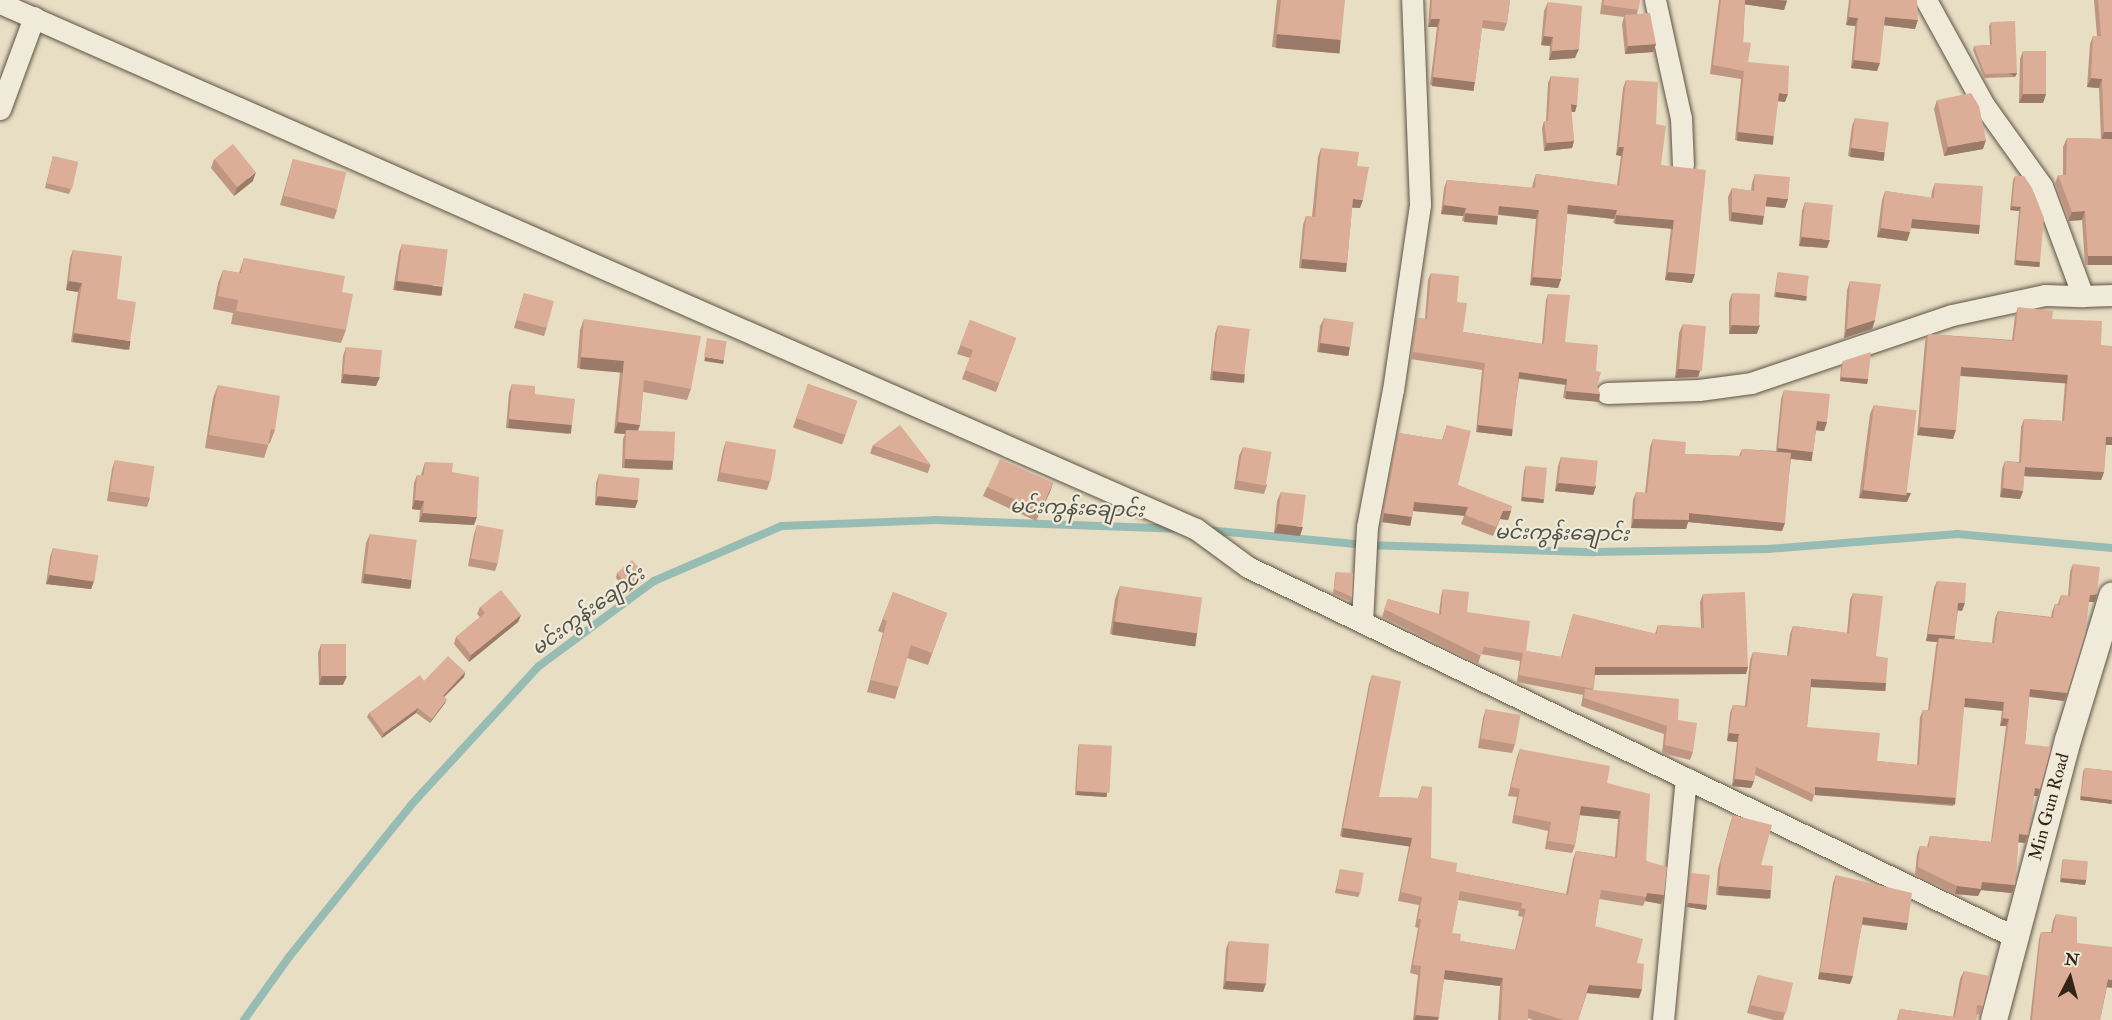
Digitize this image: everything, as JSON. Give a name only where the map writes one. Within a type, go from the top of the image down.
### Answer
[{"type":"street","points":[[1362,622],[1368,527],[1395,378],[1420,204],[1412,0]]},
{"type":"street","points":[[1655,0],[1681,118],[1683,165]]},
{"type":"street","points":[[1926,0],[1984,105],[2042,186],[2083,296]]},
{"type":"street","points":[[0,3],[1196,529],[1248,567],[2015,937]]},
{"type":"street","points":[[0,109],[34,17]]},
{"type":"street","points":[[1607,393],[1699,390],[1751,383],[1952,315],[2045,296],[2112,295]]},
{"type":"street","name":"Min Gun Road","points":[[1994,1020],[2068,740],[2112,596]]},
{"type":"street","points":[[1663,1020],[1686,778]]},
{"type":"building","points":[[1281,0],[1345,0],[1341,40],[1277,34]]},
{"type":"building","points":[[1432,0],[1510,0],[1507,23],[1483,20],[1475,82],[1433,77],[1440,19],[1431,19]]},
{"type":"building","points":[[1604,0],[1640,0],[1638,10],[1603,5]]},
{"type":"building","points":[[1721,0],[1745,0],[1743,42],[1751,43],[1748,62],[1789,66],[1788,94],[1779,93],[1774,136],[1738,132],[1744,71],[1713,65]]},
{"type":"building","points":[[1851,0],[1917,0],[1918,20],[1885,17],[1880,63],[1854,60],[1858,18],[1849,17]]},
{"type":"building","points":[[2098,0],[2112,0],[2112,132],[2104,132],[2102,79],[2091,78],[2093,36],[2101,36]]},
{"type":"building","points":[[1548,2],[1582,6],[1579,49],[1552,51],[1553,37],[1544,36]]},
{"type":"building","points":[[1650,13],[1656,44],[1628,46],[1625,15]]},
{"type":"building","points":[[2015,21],[2017,73],[1985,74],[1974,46],[1992,45],[1991,22]]},
{"type":"building","points":[[2023,51],[2046,51],[2046,94],[2023,94]]},
{"type":"building","points":[[1551,76],[1579,78],[1577,105],[1571,104],[1574,141],[1547,143],[1544,121],[1548,121]]},
{"type":"building","points":[[1626,80],[1658,82],[1656,124],[1666,126],[1661,165],[1706,170],[1695,274],[1668,272],[1674,220],[1616,215],[1617,210],[1568,205],[1561,279],[1533,277],[1539,210],[1499,206],[1498,216],[1465,213],[1466,208],[1444,205],[1447,180],[1535,188],[1536,174],[1619,185],[1624,147],[1619,147]]},
{"type":"building","points":[[1971,93],[1979,106],[1986,140],[1948,147],[1937,100]]},
{"type":"building","points":[[1855,118],[1889,122],[1885,152],[1851,148]]},
{"type":"building","points":[[2067,138],[2112,139],[2112,256],[2088,256],[2085,211],[2072,212],[2058,175],[2066,175]]},
{"type":"building","points":[[233,144],[256,172],[237,187],[214,159]]},
{"type":"building","points":[[1321,148],[1359,152],[1357,166],[1369,167],[1363,200],[1353,199],[1347,263],[1302,259],[1306,216],[1315,217]]},
{"type":"building","points":[[53,156],[78,162],[72,189],[47,183]]},
{"type":"building","points":[[293,159],[346,172],[337,209],[284,196]]},
{"type":"building","points":[[1755,174],[1790,177],[1788,199],[1767,197],[1764,216],[1732,212],[1732,188],[1754,191]]},
{"type":"building","points":[[2015,176],[2024,176],[2032,188],[2044,218],[2040,262],[2016,260],[2021,207],[2012,206]]},
{"type":"building","points":[[1935,183],[1983,186],[1980,225],[1912,219],[1910,232],[1881,228],[1885,191],[1934,198]]},
{"type":"building","points":[[1805,202],[1833,205],[1829,240],[1801,237]]},
{"type":"building","points":[[402,244],[448,250],[443,286],[397,281]]},
{"type":"building","points":[[73,250],[122,256],[117,299],[136,302],[130,341],[74,333],[82,283],[69,281]]},
{"type":"building","points":[[244,258],[345,276],[342,292],[353,294],[346,330],[236,311],[238,300],[218,296],[223,270],[241,273]]},
{"type":"building","points":[[1778,272],[1809,276],[1806,296],[1776,292]]},
{"type":"building","points":[[1431,273],[1459,276],[1457,302],[1467,303],[1463,332],[1544,344],[1548,294],[1570,295],[1565,342],[1598,345],[1596,371],[1601,372],[1597,386],[1600,394],[1566,391],[1567,379],[1519,372],[1513,429],[1478,425],[1485,363],[1413,352],[1418,318],[1427,319]]},
{"type":"building","points":[[1850,281],[1881,284],[1875,320],[1847,329]]},
{"type":"building","points":[[524,293],[554,301],[547,328],[517,320]]},
{"type":"building","points":[[1732,293],[1760,294],[1759,326],[1731,325]]},
{"type":"building","points":[[2018,307],[2053,311],[2052,319],[2102,321],[2101,345],[2112,346],[2112,437],[2106,437],[2104,472],[2025,467],[2023,491],[2003,488],[2005,461],[2021,463],[2024,419],[2064,421],[2068,375],[1961,367],[1956,430],[1920,427],[1928,334],[2014,341]]},
{"type":"building","points":[[1324,318],[1354,322],[1350,347],[1321,343]]},
{"type":"building","points":[[584,319],[701,336],[691,389],[644,380],[640,425],[618,422],[624,361],[581,357]]},
{"type":"building","points":[[970,320],[1016,338],[999,383],[965,370],[973,350],[960,345]]},
{"type":"building","points":[[1683,324],[1706,326],[1702,371],[1679,369]]},
{"type":"building","points":[[1218,325],[1250,329],[1244,375],[1212,371]]},
{"type":"building","points":[[707,338],[727,341],[724,360],[704,357]]},
{"type":"building","points":[[346,347],[382,350],[380,377],[344,374]]},
{"type":"building","points":[[1871,352],[1868,379],[1841,377],[1843,361]]},
{"type":"building","points":[[512,384],[535,386],[535,394],[575,399],[572,425],[509,419]]},
{"type":"building","points":[[808,384],[857,401],[845,435],[796,418]]},
{"type":"building","points":[[218,385],[280,396],[275,430],[271,429],[268,445],[209,435]]},
{"type":"building","points":[[1784,390],[1830,394],[1827,422],[1817,421],[1813,452],[1778,448]]},
{"type":"building","points":[[1874,405],[1917,410],[1906,496],[1864,490]]},
{"type":"building","points":[[900,425],[931,465],[873,445]]},
{"type":"building","points":[[1447,425],[1471,431],[1458,485],[1512,506],[1511,511],[1503,511],[1496,527],[1465,515],[1468,507],[1414,502],[1412,517],[1384,513],[1399,433],[1443,440]]},
{"type":"building","points":[[626,430],[675,432],[674,461],[625,459]]},
{"type":"building","points":[[1653,439],[1686,442],[1685,454],[1741,456],[1742,449],[1791,453],[1785,523],[1689,513],[1689,520],[1634,519],[1636,492],[1647,493]]},
{"type":"building","points":[[726,441],[776,450],[771,481],[720,473]]},
{"type":"building","points":[[1243,447],[1272,452],[1266,486],[1237,480]]},
{"type":"building","points":[[1561,457],[1598,461],[1595,487],[1558,483]]},
{"type":"building","points":[[1000,459],[1053,483],[1040,511],[987,487]]},
{"type":"building","points":[[115,460],[155,466],[150,498],[110,492]]},
{"type":"building","points":[[425,462],[453,463],[452,472],[479,477],[477,517],[423,513],[424,501],[415,500],[417,475],[424,475]]},
{"type":"building","points":[[1526,466],[1547,468],[1544,499],[1523,497]]},
{"type":"building","points":[[599,474],[640,478],[637,500],[597,496]]},
{"type":"building","points":[[1281,492],[1306,495],[1302,527],[1277,524]]},
{"type":"building","points":[[477,525],[504,530],[498,563],[471,558]]},
{"type":"building","points":[[370,534],[417,540],[412,579],[365,574]]},
{"type":"building","points":[[53,548],[98,555],[94,582],[49,575]]},
{"type":"building","points":[[632,560],[645,575],[630,588],[617,573]]},
{"type":"building","points":[[2073,564],[2100,567],[2097,594],[2090,595],[2085,634],[2067,693],[2030,689],[2025,744],[2051,747],[2040,789],[2035,788],[2028,835],[2019,834],[2015,885],[1982,882],[1981,889],[1957,886],[1918,867],[1920,846],[1929,847],[1930,836],[1992,842],[2009,719],[2003,718],[2004,702],[1965,698],[1956,798],[1815,787],[1815,795],[1756,767],[1754,781],[1735,779],[1739,734],[1729,733],[1733,705],[1747,707],[1753,652],[1789,656],[1793,626],[1849,633],[1853,593],[1883,596],[1876,656],[1888,658],[1886,683],[1811,679],[1807,727],[1880,733],[1877,761],[1919,765],[1923,710],[1930,710],[1939,638],[1994,643],[1998,611],[2053,618],[2055,604],[2060,605],[2061,595],[2070,596]]},
{"type":"building","points":[[1336,572],[1353,573],[1352,597],[1334,589]]},
{"type":"building","points":[[1937,581],[1966,583],[1965,603],[1958,603],[1955,636],[1928,634]]},
{"type":"building","points":[[1120,586],[1202,598],[1197,633],[1115,622]]},
{"type":"building","points":[[1443,589],[1469,592],[1467,612],[1530,621],[1526,651],[1562,657],[1573,614],[1657,634],[1658,625],[1704,628],[1703,594],[1745,592],[1748,667],[1595,667],[1594,689],[1519,675],[1523,653],[1484,647],[1481,656],[1384,609],[1388,599],[1441,615]]},
{"type":"building","points":[[501,590],[521,615],[471,655],[456,637],[485,613],[480,607]]},
{"type":"building","points":[[893,592],[947,613],[932,653],[911,645],[899,687],[871,680],[887,621],[883,619]]},
{"type":"building","points":[[321,644],[346,644],[346,676],[321,676]]},
{"type":"building","points":[[448,656],[465,672],[443,696],[447,699],[432,719],[418,708],[384,733],[369,713],[420,675],[424,681]]},
{"type":"building","points":[[1372,675],[1401,681],[1379,797],[1419,798],[1422,786],[1432,787],[1431,858],[1457,863],[1456,872],[1568,895],[1576,851],[1617,858],[1621,811],[1581,806],[1575,845],[1548,841],[1551,822],[1515,815],[1520,789],[1511,787],[1520,749],[1610,766],[1607,783],[1650,794],[1646,861],[1667,867],[1664,895],[1647,893],[1646,897],[1601,890],[1595,926],[1643,939],[1637,963],[1644,964],[1642,989],[1589,985],[1578,1020],[1564,1020],[1528,1009],[1528,1020],[1501,1020],[1503,978],[1445,970],[1439,1017],[1416,1015],[1421,966],[1413,965],[1421,919],[1418,919],[1422,897],[1401,892],[1412,838],[1343,828]],"holes":[[[1460,891],[1522,903],[1521,908],[1526,909],[1516,950],[1460,941],[1461,934],[1452,933]]]},
{"type":"building","points":[[1585,689],[1679,699],[1678,720],[1697,723],[1693,752],[1665,745],[1667,726],[1584,698]]},
{"type":"building","points":[[1486,709],[1520,715],[1515,745],[1481,739]]},
{"type":"building","points":[[1079,744],[1112,746],[1109,793],[1077,791]]},
{"type":"building","points":[[2085,768],[2112,771],[2112,800],[2081,796]]},
{"type":"building","points":[[1733,815],[1772,825],[1761,865],[1773,866],[1771,890],[1719,886],[1721,860]]},
{"type":"building","points":[[2063,859],[2088,861],[2086,880],[2061,878]]},
{"type":"building","points":[[1340,869],[1364,873],[1361,893],[1337,889]]},
{"type":"building","points":[[1691,873],[1710,875],[1707,905],[1688,903]]},
{"type":"building","points":[[1836,875],[1912,893],[1908,923],[1863,917],[1853,976],[1820,972]]},
{"type":"building","points":[[2056,914],[2077,917],[2077,943],[2112,947],[2112,980],[2108,979],[2100,1020],[2032,1020],[2041,932],[2053,933]]},
{"type":"building","points":[[1229,941],[1269,944],[1266,984],[1226,981]]},
{"type":"building","points":[[1964,971],[1990,976],[1983,1006],[1977,1005],[1976,1020],[1898,1020],[1900,1009],[1955,1017]]},
{"type":"building","points":[[1758,975],[1793,983],[1786,1013],[1751,1005]]},
{"type":"waterway","name":"မင်းကွန်းချောင်း","points":[[244,1020],[289,957],[411,805],[539,666],[654,581],[782,526],[935,520],[1177,529]]},
{"type":"waterway","name":"မင်းကွန်းချောင်း","points":[[1207,530],[1366,545],[1594,552],[1768,549],[1957,534],[2112,548]]}]
